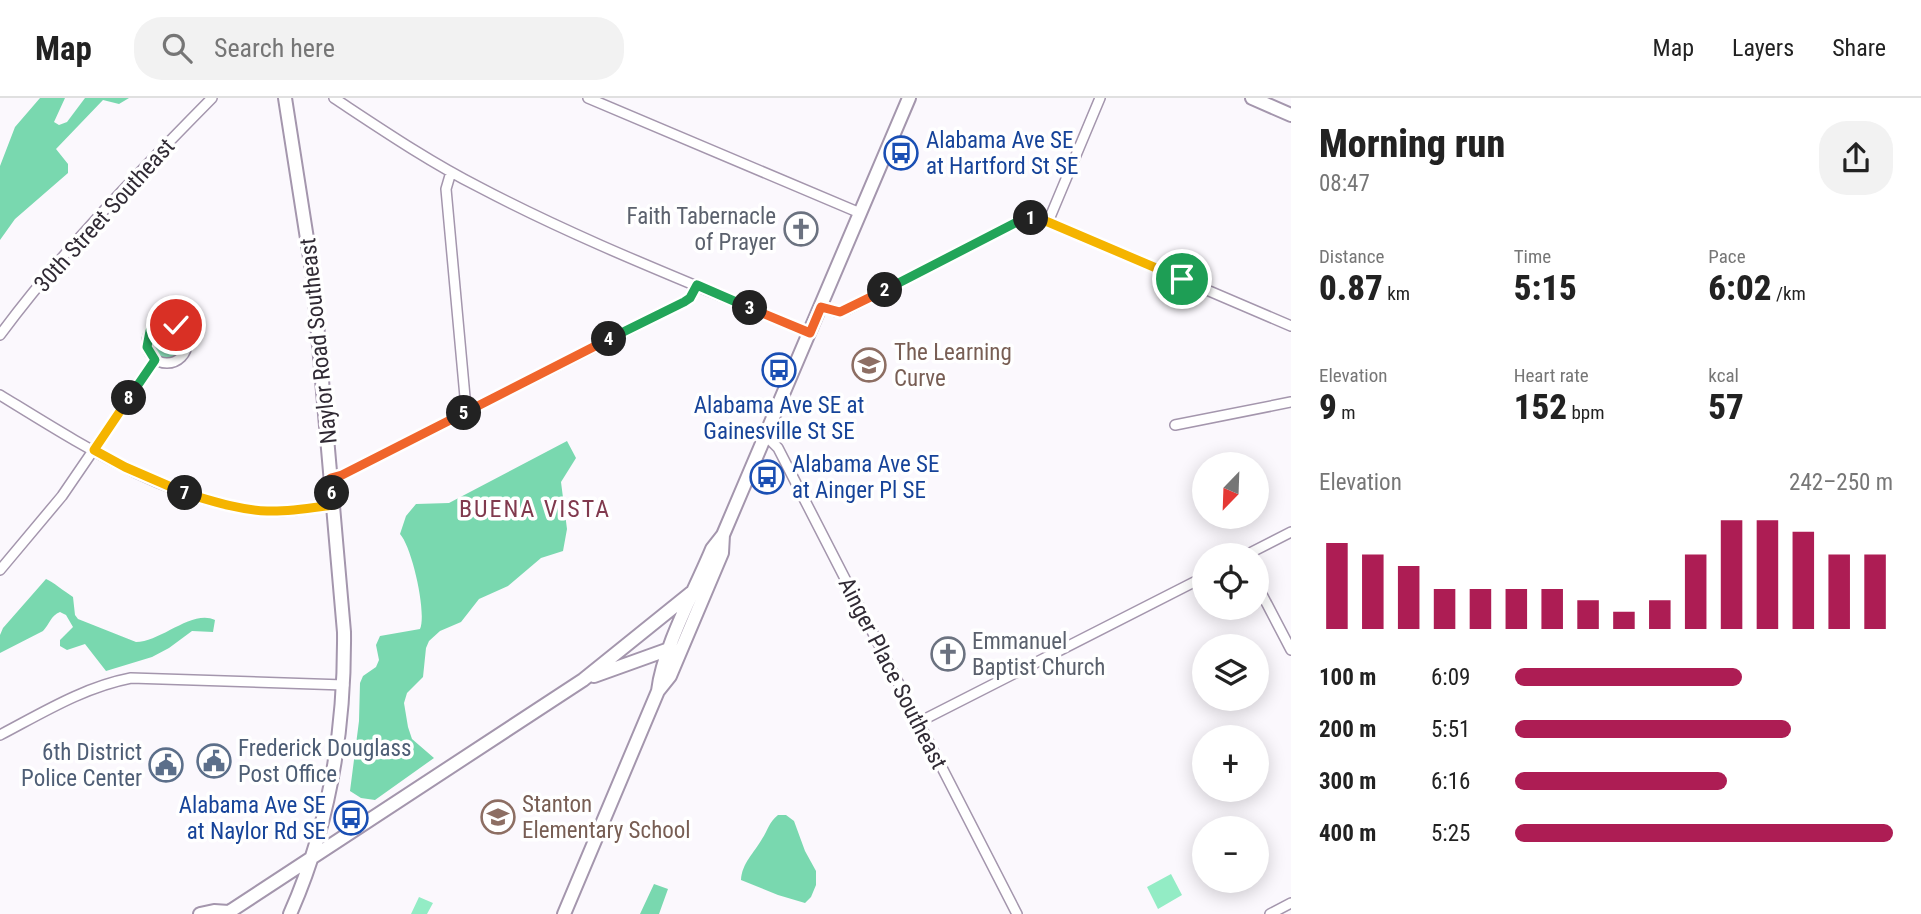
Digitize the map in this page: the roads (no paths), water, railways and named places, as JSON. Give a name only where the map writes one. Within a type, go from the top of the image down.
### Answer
[{"type":"main road","name":"Naylor Road Southeast","points":[[285,98],[313,277],[344,632],[344,685],[335,766],[313,858],[290,914]]},
{"type":"main road","points":[[658,691],[660,671],[694,590],[712,548],[723,535],[909,98]]},
{"type":"main road","points":[[1253,98],[1291,115]]},
{"type":"main road","points":[[564,914],[658,691],[670,676],[684,644],[722,552],[723,535]]},
{"type":"main road","points":[[200,914],[214,911],[228,913],[313,858],[583,680],[694,590]]},
{"type":"main road","points":[[583,680],[684,644]]},
{"type":"street","name":"30th Street Southeast","points":[[0,335],[81,237],[158,152],[212,98]]},
{"type":"street","points":[[334,98],[451,172],[572,233],[810,333]]},
{"type":"street","points":[[588,98],[860,213]]},
{"type":"street","points":[[1048,222],[1100,98]]},
{"type":"street","points":[[451,172],[446,189],[465,397],[469,410]]},
{"type":"street","points":[[821,307],[837,312],[848,309],[1017,222],[1030,218],[1048,222],[1291,326]]},
{"type":"street","points":[[331,478],[342,475],[684,302],[690,298],[697,285]]},
{"type":"street","points":[[164,323],[176,325],[186,337],[185,352],[170,363],[155,360],[147,347],[150,331],[164,323]]},
{"type":"street","points":[[0,570],[57,503],[155,360]]},
{"type":"street","points":[[0,395],[125,467],[180,491],[226,505],[265,511],[333,505]]},
{"type":"street","points":[[1175,425],[1291,402]]},
{"type":"street","name":"Ainger Place Southeast","points":[[765,435],[778,448],[1017,914]]},
{"type":"street","points":[[1269,543],[1291,532]]},
{"type":"street","points":[[919,722],[1192,582]]},
{"type":"street","points":[[1269,608],[1291,650]]},
{"type":"street","points":[[0,735],[84,692],[131,678],[344,685]]},
{"type":"street","points":[[1270,914],[1291,903]]},
{"type":"place","name":"Alabama Ave SE at Hartford St SE","points":[[901,153]]},
{"type":"place","name":"Faith Tabernacle of Prayer","points":[[801,229]]},
{"type":"place","name":"The Learning Curve","points":[[869,365]]},
{"type":"place","name":"Alabama Ave SE at Gainesville St SE","points":[[779,370]]},
{"type":"place","name":"Alabama Ave SE at Ainger Pl SE","points":[[767,477]]},
{"type":"place","name":"Emmanuel Baptist Church","points":[[948,654]]},
{"type":"place","name":"Frederick Douglass Post Office","points":[[214,761]]},
{"type":"place","name":"6th District Police Center","points":[[166,765]]},
{"type":"place","name":"Stanton Elementary School","points":[[498,817]]},
{"type":"place","name":"Alabama Ave SE at Naylor Rd SE","points":[[351,818]]},
{"type":"district","name":"BUENA VISTA","points":[[535,509]]}]
